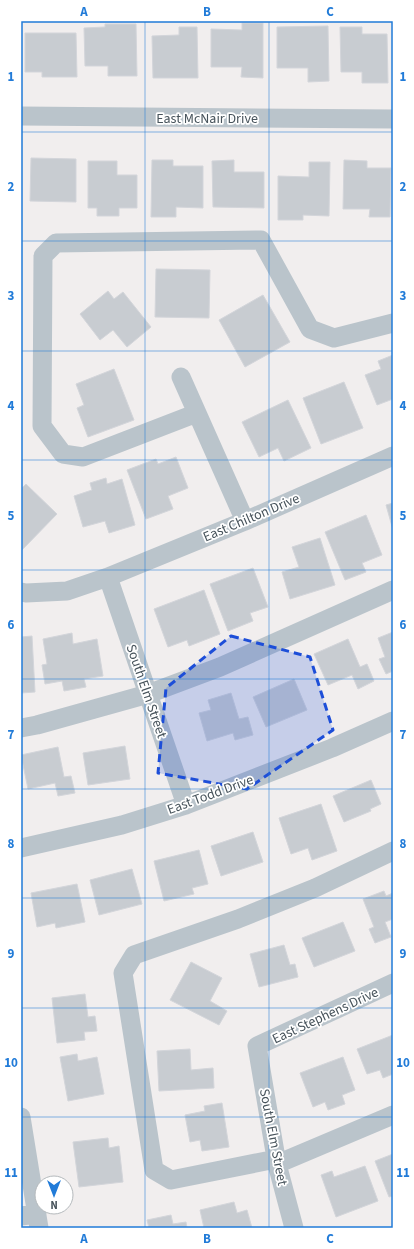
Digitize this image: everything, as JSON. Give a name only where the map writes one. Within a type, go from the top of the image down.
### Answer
[{"type":"street","name":"East McNair Drive","points":[[21,116],[393,119]]},
{"type":"street","points":[[197,413],[83,458],[63,454],[42,426],[43,256],[56,243],[261,240],[310,329],[334,338],[393,323]]},
{"type":"street","points":[[181,377],[245,521]]},
{"type":"street","name":"East Chilton Drive","points":[[21,592],[67,591],[108,577],[245,521],[393,456]]},
{"type":"street","name":"South Elm Street","points":[[108,577],[186,805]]},
{"type":"street","points":[[21,728],[37,725],[148,694],[220,667],[393,590]]},
{"type":"street","name":"East Todd Drive","points":[[21,848],[122,825],[186,805],[332,748],[393,721]]},
{"type":"street","points":[[393,852],[314,888],[238,919],[134,955],[123,973],[154,1170],[171,1180],[277,1161],[393,1115]]},
{"type":"street","name":"East Stephens Drive","points":[[256,1046],[393,983]]},
{"type":"street","name":"South Elm Street","points":[[256,1046],[277,1161],[294,1228]]},
{"type":"street","points":[[21,1117],[32,1219]]},
{"type":"highlighted area","points":[[231,636],[310,657],[333,730],[247,789],[158,773],[166,688]]},
{"type":"building","points":[[242,23],[263,23],[263,78],[241,77],[242,67],[211,67],[211,29],[242,30]]},
{"type":"building","points":[[105,24],[136,24],[137,76],[108,76],[108,66],[85,66],[84,28],[105,27]]},
{"type":"building","points":[[328,26],[329,81],[308,82],[308,68],[277,68],[277,27]]},
{"type":"building","points":[[179,27],[197,27],[198,78],[153,78],[152,36],[179,35]]},
{"type":"building","points":[[340,27],[362,27],[362,34],[387,34],[388,83],[362,83],[362,72],[341,72]]},
{"type":"building","points":[[25,33],[76,33],[77,77],[42,77],[42,72],[25,72]]},
{"type":"building","points":[[31,158],[76,159],[76,202],[30,201]]},
{"type":"building","points":[[152,160],[173,160],[173,166],[203,166],[203,208],[176,207],[176,217],[151,217]]},
{"type":"building","points":[[234,160],[234,172],[264,172],[264,208],[213,207],[212,161]]},
{"type":"building","points":[[344,160],[367,161],[367,168],[391,168],[390,217],[369,217],[370,209],[343,209]]},
{"type":"building","points":[[88,161],[117,161],[117,175],[137,175],[137,208],[119,208],[119,216],[97,216],[97,208],[88,208]]},
{"type":"building","points":[[309,162],[330,162],[329,216],[303,215],[303,220],[278,220],[278,176],[309,177]]},
{"type":"building","points":[[156,269],[210,270],[209,318],[155,317]]},
{"type":"building","points":[[108,291],[114,299],[123,292],[151,327],[127,347],[113,330],[100,340],[80,314]]},
{"type":"building","points":[[263,295],[290,342],[245,367],[219,320]]},
{"type":"building","points":[[393,355],[393,399],[377,405],[365,375],[381,369],[378,361]]},
{"type":"building","points":[[114,369],[134,420],[88,437],[77,408],[84,405],[76,384]]},
{"type":"building","points":[[344,382],[363,428],[321,444],[303,398]]},
{"type":"building","points":[[288,400],[311,448],[284,461],[278,448],[259,457],[242,422]]},
{"type":"building","points":[[176,457],[188,488],[168,496],[173,509],[146,519],[127,470],[156,459],[158,464]]},
{"type":"building","points":[[106,478],[107,484],[122,479],[135,525],[109,533],[105,521],[83,527],[74,496],[92,490],[90,483]]},
{"type":"building","points":[[26,484],[57,514],[22,550],[21,489]]},
{"type":"building","points":[[393,503],[393,530],[386,505]]},
{"type":"building","points":[[366,515],[382,555],[362,563],[366,572],[345,580],[325,532]]},
{"type":"building","points":[[320,538],[335,585],[290,599],[282,572],[299,567],[292,547]]},
{"type":"building","points":[[253,568],[268,607],[250,613],[253,621],[228,631],[210,584]]},
{"type":"building","points":[[204,590],[220,634],[189,646],[187,640],[168,647],[154,609]]},
{"type":"building","points":[[393,632],[393,671],[386,674],[379,659],[385,657],[378,638]]},
{"type":"building","points":[[72,633],[73,644],[97,639],[103,676],[84,679],[86,687],[64,691],[62,681],[45,684],[42,665],[47,664],[43,639]]},
{"type":"building","points":[[32,636],[35,692],[21,693],[21,637]]},
{"type":"building","points":[[348,639],[360,667],[367,664],[374,681],[358,689],[352,675],[328,685],[314,654]]},
{"type":"building","points":[[294,679],[307,710],[266,727],[253,697]]},
{"type":"building","points":[[231,693],[239,719],[248,717],[253,735],[235,740],[233,733],[207,741],[199,713],[211,710],[208,700]]},
{"type":"building","points":[[125,746],[130,779],[88,785],[83,753]]},
{"type":"building","points":[[58,747],[64,777],[71,776],[75,793],[58,796],[55,783],[28,789],[21,755]]},
{"type":"building","points":[[371,780],[381,804],[370,809],[371,811],[344,822],[333,796]]},
{"type":"building","points":[[321,804],[337,851],[312,860],[308,848],[291,854],[279,818]]},
{"type":"building","points":[[253,832],[263,862],[221,876],[211,846]]},
{"type":"building","points":[[199,850],[208,884],[192,888],[194,894],[164,901],[154,861]]},
{"type":"building","points":[[132,869],[142,904],[99,915],[90,880]]},
{"type":"building","points":[[77,884],[85,922],[56,928],[55,923],[37,927],[31,893]]},
{"type":"building","points":[[384,891],[386,896],[393,893],[393,919],[385,922],[391,937],[375,943],[369,929],[374,927],[363,899]]},
{"type":"building","points":[[343,922],[355,951],[314,967],[302,938]]},
{"type":"building","points":[[284,945],[290,965],[295,964],[298,977],[259,987],[250,954]]},
{"type":"building","points":[[191,962],[222,978],[210,1001],[227,1011],[219,1025],[170,1000]]},
{"type":"building","points":[[85,994],[88,1017],[95,1016],[97,1031],[84,1032],[85,1040],[57,1043],[52,998]]},
{"type":"building","points":[[393,1035],[393,1074],[383,1078],[380,1070],[367,1074],[357,1049]]},
{"type":"building","points":[[190,1049],[191,1070],[213,1068],[214,1088],[159,1091],[157,1051]]},
{"type":"building","points":[[77,1054],[78,1061],[97,1057],[104,1094],[68,1101],[60,1057]]},
{"type":"building","points":[[343,1057],[355,1090],[342,1095],[345,1104],[328,1110],[325,1102],[313,1107],[300,1073]]},
{"type":"building","points":[[222,1103],[229,1147],[202,1151],[200,1140],[190,1142],[185,1115],[205,1111],[204,1106]]},
{"type":"building","points":[[108,1138],[109,1148],[119,1146],[123,1182],[79,1187],[73,1142]]},
{"type":"building","points":[[393,1154],[393,1196],[389,1197],[375,1161]]},
{"type":"building","points":[[365,1166],[378,1201],[336,1217],[321,1175],[332,1171],[334,1177]]},
{"type":"building","points":[[234,1202],[237,1213],[247,1210],[252,1228],[204,1228],[200,1210]]},
{"type":"building","points":[[171,1215],[173,1224],[186,1222],[187,1228],[149,1228],[147,1220]]}]
